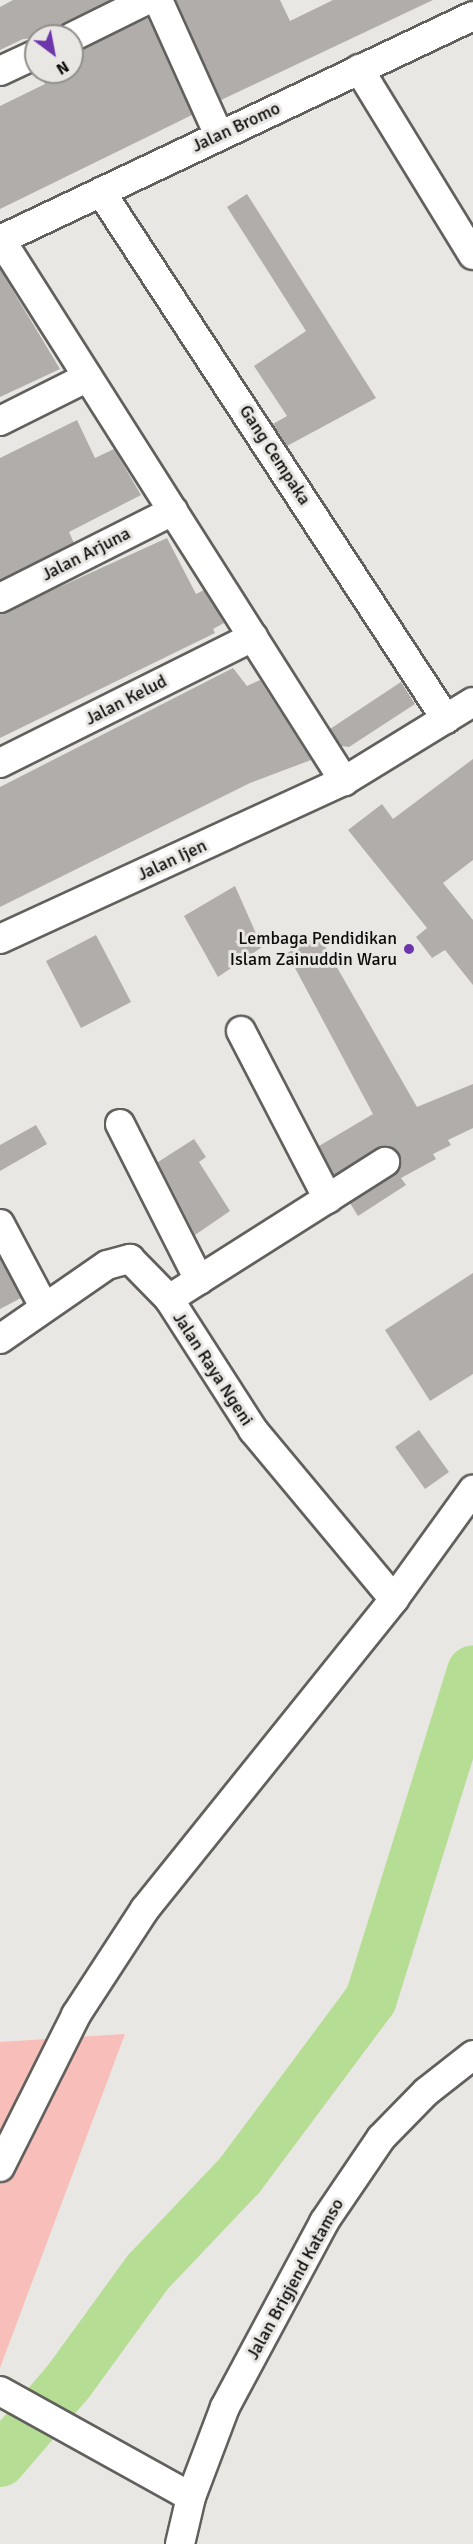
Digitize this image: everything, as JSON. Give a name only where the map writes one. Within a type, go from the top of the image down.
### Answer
[{"type":"street","points":[[84,30],[147,0]]},
{"type":"street","points":[[158,0],[219,135]]},
{"type":"street","name":"Jalan Bromo","points":[[1,240],[473,16]]},
{"type":"street","points":[[0,71],[24,60]]},
{"type":"street","points":[[359,69],[473,255]]},
{"type":"street","name":"Gang Cempaka","points":[[101,192],[446,718]]},
{"type":"street","points":[[1,240],[344,781]]},
{"type":"street","points":[[0,421],[88,377]]},
{"type":"street","name":"Jalan Arjuna","points":[[0,598],[173,511]]},
{"type":"street","name":"Jalan Kelud","points":[[0,764],[253,637]]},
{"type":"street","name":"Jalan Ijen","points":[[0,939],[344,781],[473,702]]},
{"type":"street","points":[[241,1031],[328,1199]]},
{"type":"street","points":[[120,1124],[199,1280]]},
{"type":"street","points":[[169,1299],[385,1162]]},
{"type":"street","points":[[0,1224],[43,1305]]},
{"type":"street","name":"Jalan Raya Ngeni","points":[[0,1339],[43,1305],[124,1259],[148,1274],[169,1299],[253,1430],[394,1599]]},
{"type":"street","points":[[0,2167],[76,2014],[119,1946],[394,1599],[473,1490]]},
{"type":"street","name":"Jalan Brigjend Katamso","points":[[180,2544],[191,2497],[225,2407],[352,2177],[426,2092],[473,2055]]},
{"type":"street","points":[[0,2391],[191,2497]]},
{"type":"shaded area","points":[[125,2034],[0,2368],[0,2042]]},
{"type":"building","points":[[13,0],[110,0],[64,24],[24,24],[24,39],[0,50],[0,7]]},
{"type":"building","points":[[176,0],[280,0],[290,21],[333,0],[433,0],[221,100]]},
{"type":"building","points":[[148,18],[192,115],[0,209],[0,106],[45,84],[84,84],[84,47]]},
{"type":"building","points":[[247,194],[376,398],[287,446],[273,424],[287,416],[254,366],[306,331],[227,207]]},
{"type":"building","points":[[0,269],[60,369],[0,397]]},
{"type":"building","points":[[77,420],[95,458],[114,449],[141,495],[69,532],[74,543],[0,580],[0,458]]},
{"type":"building","points":[[167,538],[196,594],[204,590],[224,623],[213,629],[215,633],[0,738],[0,614]]},
{"type":"building","points":[[233,668],[247,686],[260,680],[311,760],[250,783],[0,907],[0,787]]},
{"type":"building","points":[[401,682],[415,704],[349,747],[341,746],[330,729]]},
{"type":"building","points":[[473,759],[473,860],[443,883],[473,920],[473,985],[445,950],[432,958],[416,937],[427,928],[348,830],[382,804],[393,819]]},
{"type":"building","points":[[235,886],[262,947],[218,977],[184,916]]},
{"type":"building","points":[[96,935],[131,1002],[81,1028],[46,961]]},
{"type":"building","points":[[319,936],[417,1107],[473,1084],[473,1128],[448,1140],[451,1145],[433,1154],[436,1159],[401,1178],[406,1185],[358,1216],[350,1203],[394,1176],[401,1161],[393,1148],[384,1146],[334,1175],[319,1146],[373,1114],[287,953]]},
{"type":"building","points":[[36,1125],[47,1144],[0,1171],[0,1145]]},
{"type":"building","points":[[194,1139],[206,1157],[199,1162],[230,1211],[195,1235],[158,1162]]},
{"type":"building","points":[[0,1259],[21,1298],[0,1309]]},
{"type":"building","points":[[473,1273],[473,1374],[430,1401],[385,1330]]},
{"type":"building","points":[[419,1430],[449,1472],[425,1489],[395,1447]]},
{"type":"waterway","points":[[0,2461],[68,2382],[148,2272],[240,2175],[371,1999],[473,1671]]},
{"type":"place","name":"Lembaga Pendidikan Islam Zainuddin Waru","points":[[409,949]]}]
